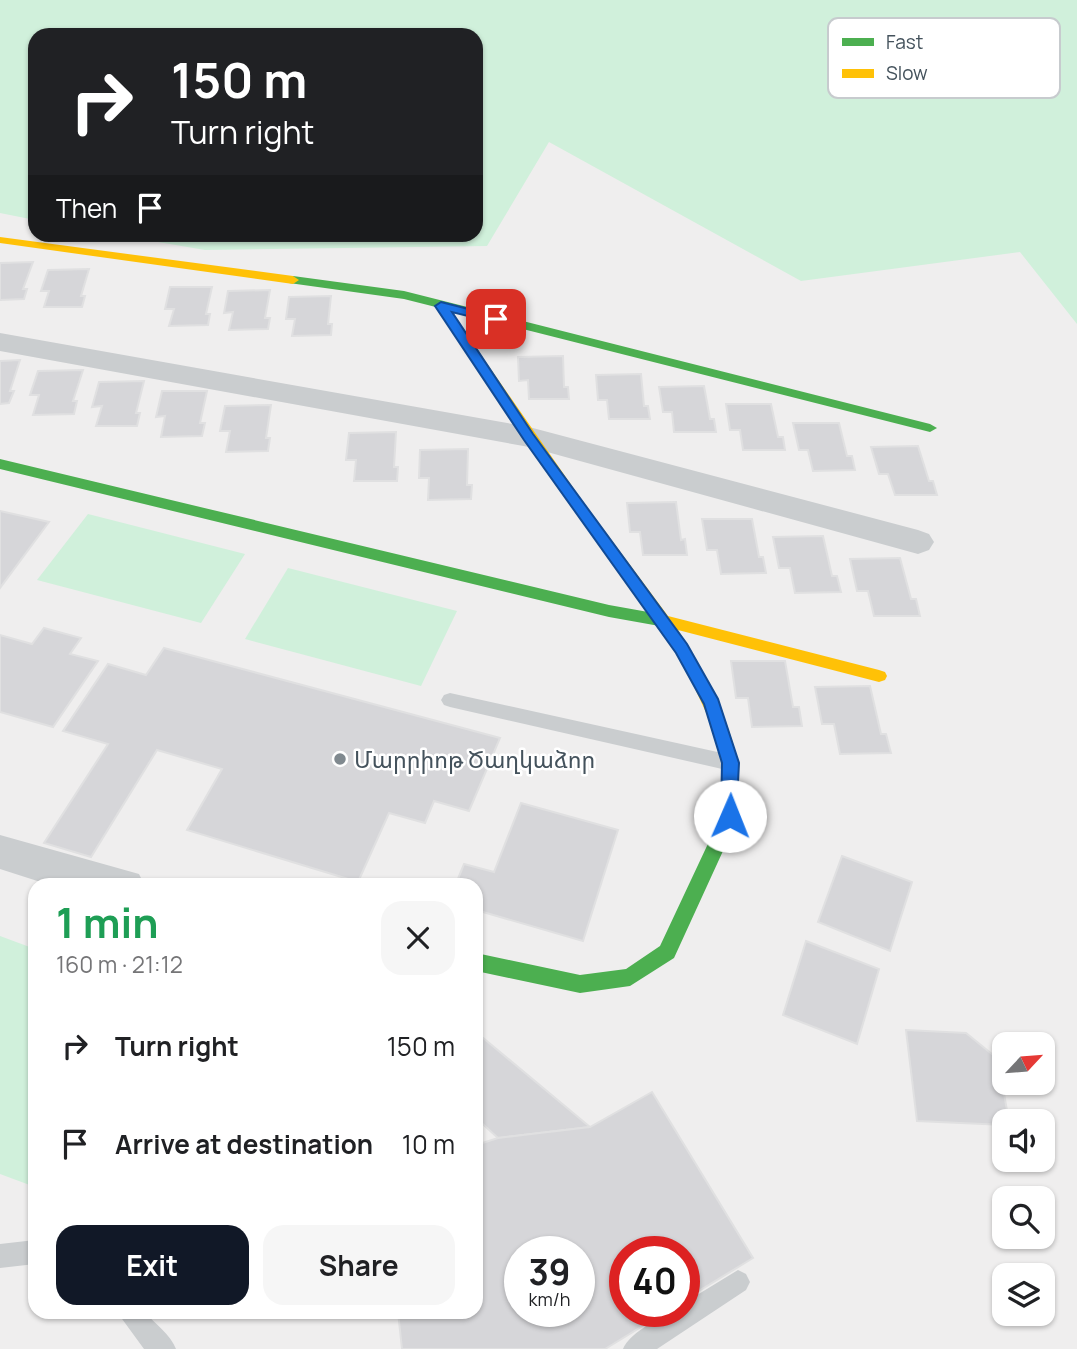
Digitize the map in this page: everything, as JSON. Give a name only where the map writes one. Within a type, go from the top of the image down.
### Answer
[{"type":"street","points":[[0,240],[369,288],[930,428]]},
{"type":"street","points":[[441,306],[529,437],[681,649],[712,704],[731,763],[730,816],[667,952],[630,977],[580,984],[483,963]]},
{"type":"street","points":[[0,342],[529,437],[918,542]]},
{"type":"street","points":[[0,464],[609,611],[661,620],[879,676]]},
{"type":"street","points":[[0,852],[89,878]]},
{"type":"lane","points":[[450,700],[731,763]]},
{"type":"lane","points":[[0,1256],[28,1253]]},
{"type":"lane","points":[[635,1349],[738,1282]]},
{"type":"lane","points":[[136,1319],[164,1349]]},
{"type":"green space","points":[[0,0],[1077,0],[1077,324],[1020,252],[801,281],[549,142],[487,246],[205,250],[158,242],[483,242],[483,28],[28,28],[28,219],[0,213]]},
{"type":"green space","points":[[88,514],[245,554],[201,623],[37,580]]},
{"type":"green space","points":[[288,568],[457,611],[421,686],[245,639]]},
{"type":"green space","points":[[0,936],[28,946],[28,1184],[0,1174]]},
{"type":"building","points":[[33,262],[23,289],[27,289],[24,299],[0,300],[0,263]]},
{"type":"building","points":[[89,269],[81,296],[85,296],[82,307],[44,307],[49,291],[41,291],[48,270]]},
{"type":"building","points":[[170,287],[212,287],[206,314],[210,314],[208,325],[169,326],[174,309],[165,309]]},
{"type":"building","points":[[270,290],[265,318],[270,318],[268,329],[229,330],[233,312],[224,313],[228,291]]},
{"type":"building","points":[[331,296],[328,324],[332,324],[331,335],[292,336],[295,319],[286,319],[289,297]]},
{"type":"building","points":[[563,356],[564,387],[568,387],[569,399],[529,399],[528,380],[519,381],[518,357]]},
{"type":"building","points":[[20,360],[9,403],[0,404],[0,361]]},
{"type":"building","points":[[83,370],[73,401],[77,401],[74,414],[33,415],[39,395],[30,395],[38,371]]},
{"type":"building","points":[[641,374],[644,406],[648,406],[650,419],[609,419],[607,400],[598,400],[596,375]]},
{"type":"building","points":[[144,381],[136,413],[140,413],[137,426],[96,426],[102,406],[92,407],[99,382]]},
{"type":"building","points":[[704,386],[710,419],[714,419],[716,432],[674,432],[672,412],[663,412],[659,387]]},
{"type":"building","points":[[162,391],[207,391],[200,423],[205,423],[202,436],[161,437],[165,416],[156,417]]},
{"type":"building","points":[[726,404],[771,404],[778,437],[783,437],[785,450],[743,450],[740,430],[730,430]]},
{"type":"building","points":[[271,405],[266,438],[270,438],[268,451],[226,452],[230,431],[220,431],[225,406]]},
{"type":"building","points":[[793,423],[839,423],[847,456],[852,456],[855,470],[813,471],[808,450],[799,450]]},
{"type":"building","points":[[396,432],[394,467],[398,467],[397,481],[354,481],[356,460],[346,460],[349,433]]},
{"type":"building","points":[[918,446],[929,481],[933,481],[937,495],[895,495],[888,474],[879,474],[871,447]]},
{"type":"building","points":[[468,449],[467,485],[472,485],[471,499],[428,500],[429,478],[419,478],[420,450]]},
{"type":"building","points":[[676,502],[681,540],[685,539],[687,555],[643,555],[640,532],[630,532],[627,503]]},
{"type":"building","points":[[0,511],[49,522],[0,588]]},
{"type":"building","points":[[702,519],[752,519],[759,557],[763,557],[766,573],[721,574],[717,550],[707,550]]},
{"type":"building","points":[[823,536],[832,576],[837,576],[841,592],[795,593],[790,568],[779,568],[773,537]]},
{"type":"building","points":[[900,558],[911,599],[916,599],[920,616],[874,616],[868,591],[857,591],[850,559]]},
{"type":"building","points":[[44,628],[81,638],[70,654],[98,661],[53,727],[0,712],[0,635],[32,644]]},
{"type":"building","name":"Մարրիոթ Ծաղկաձոր","points":[[164,648],[500,738],[469,811],[434,801],[425,823],[389,813],[360,878],[345,878],[187,830],[222,769],[157,750],[91,857],[44,843],[108,744],[63,731],[108,664],[146,675]]},
{"type":"building","points":[[731,661],[785,661],[793,707],[799,707],[802,726],[752,727],[748,698],[736,698]]},
{"type":"building","points":[[870,686],[881,734],[886,734],[891,753],[840,754],[834,724],[822,724],[815,687]]},
{"type":"building","points":[[521,803],[618,830],[583,941],[483,912],[483,878],[458,878],[464,864],[494,872]]},
{"type":"building","points":[[842,856],[912,882],[890,951],[818,922]]},
{"type":"building","points":[[806,941],[879,969],[857,1044],[783,1015]]},
{"type":"building","points":[[906,1030],[966,1033],[992,1054],[992,1096],[1004,1096],[1007,1109],[992,1109],[992,1124],[917,1121]]},
{"type":"building","points":[[483,1038],[590,1127],[498,1138],[483,1124]]},
{"type":"building","points":[[652,1092],[753,1258],[700,1290],[700,1236],[609,1236],[609,1327],[641,1327],[605,1349],[402,1349],[399,1319],[483,1319],[483,1143],[498,1138],[590,1127]]},
{"type":"traffic: fast","points":[[293,280],[404,295],[930,428]]},
{"type":"traffic: fast","points":[[0,464],[609,611],[665,621]]},
{"type":"traffic: fast","points":[[483,963],[580,984],[630,977],[667,952],[730,816],[731,766]]},
{"type":"traffic: slow","points":[[0,240],[293,280]]},
{"type":"traffic: slow","points":[[441,306],[559,479],[645,594],[691,663],[723,732],[731,766]]},
{"type":"traffic: slow","points":[[665,621],[879,676]]},
{"type":"place","name":"Մարրիոթ Ծաղկաձոր","points":[[340,759]]},
{"type":"route","points":[[496,319],[441,306],[529,437],[681,649],[712,704],[731,763],[730,816]]}]
